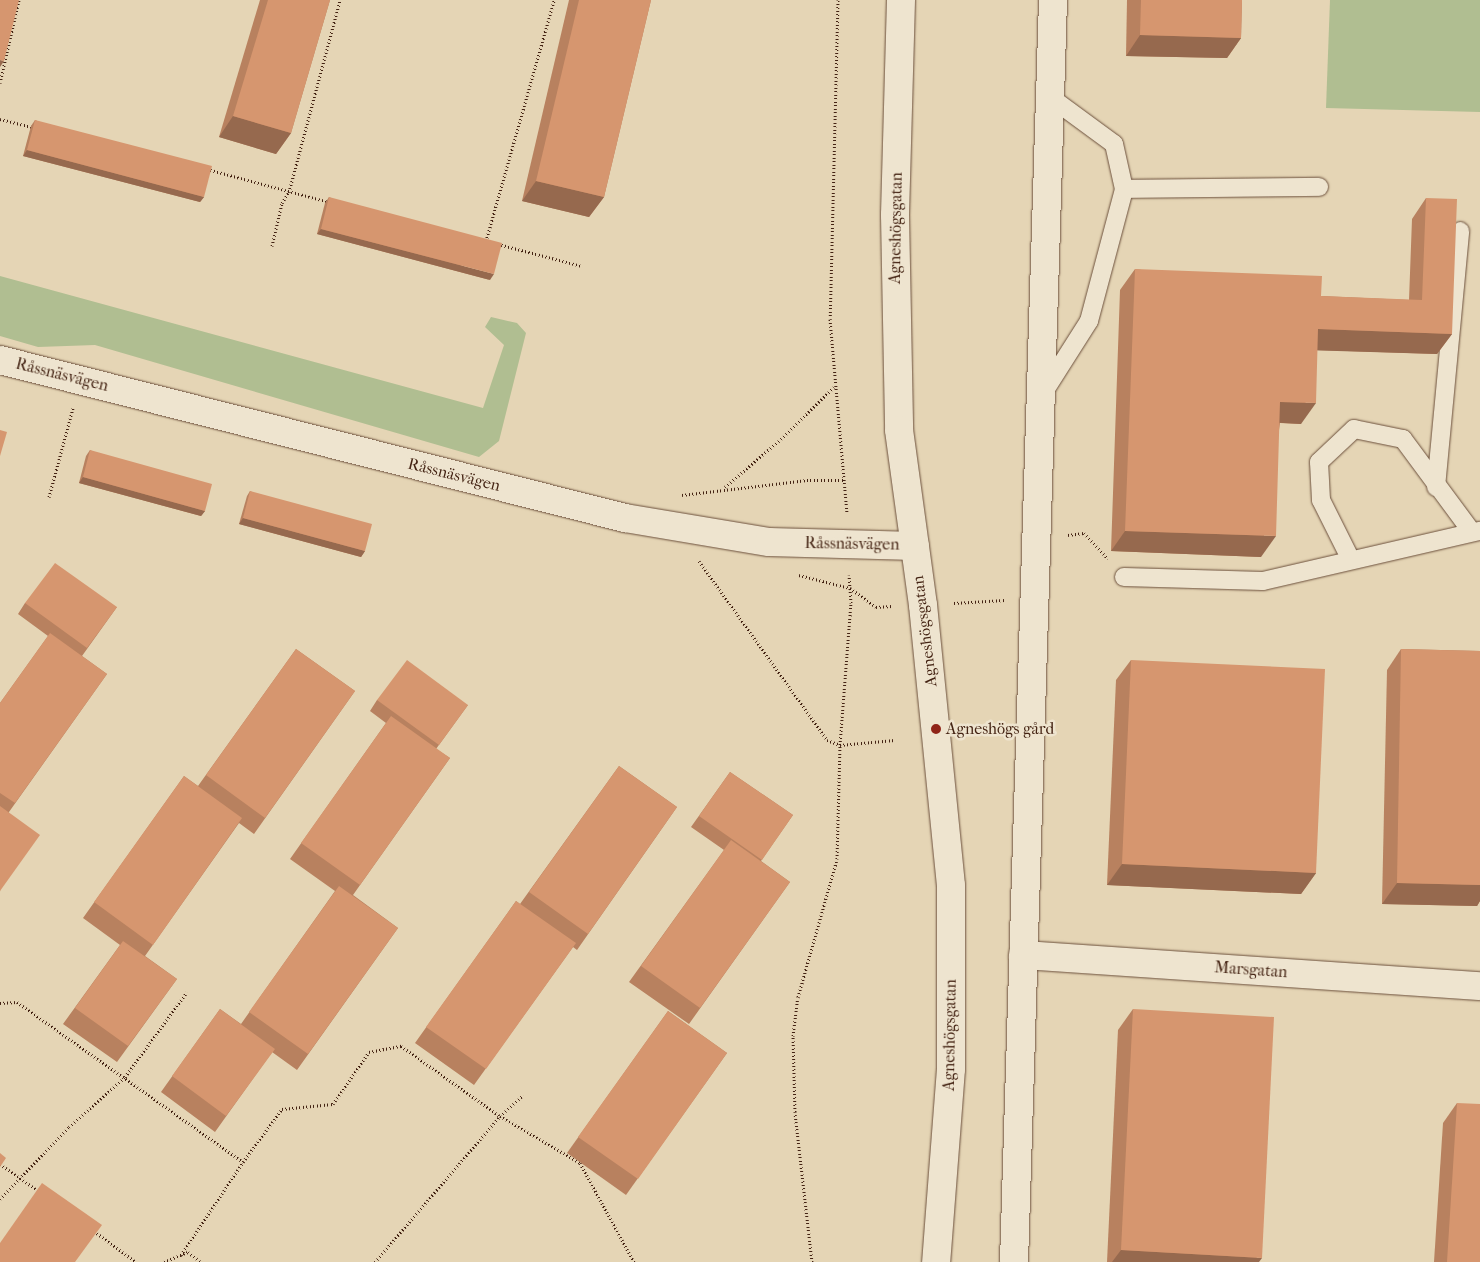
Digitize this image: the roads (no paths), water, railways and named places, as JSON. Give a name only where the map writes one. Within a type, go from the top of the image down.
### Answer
[{"type":"street","name":"Agneshögsgatan","points":[[901,0],[896,333],[899,430],[915,546],[951,886],[951,1070],[936,1262]]},
{"type":"street","points":[[1014,1262],[1053,0]]},
{"type":"street","name":"Råssnäsvägen","points":[[0,360],[625,518],[769,542],[915,546]]},
{"type":"street","name":"Marsgatan","points":[[1023,955],[1480,986]]},
{"type":"lane","points":[[1040,400],[1089,321],[1124,189],[1114,144],[1050,97]]},
{"type":"lane","points":[[1124,189],[1319,187]]},
{"type":"lane","points":[[1436,487],[1460,231]]},
{"type":"lane","points":[[1124,577],[1263,581],[1475,531],[1436,487],[1403,439],[1354,429],[1318,462],[1321,500],[1352,560]]},
{"type":"place","name":"Agneshögs gård","points":[[936,729]]}]
